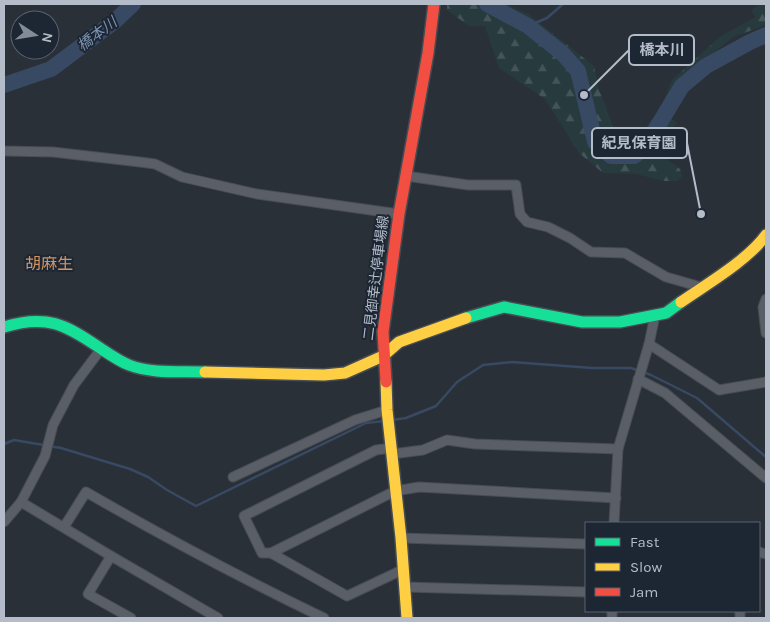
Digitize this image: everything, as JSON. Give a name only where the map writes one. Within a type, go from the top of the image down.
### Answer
[{"type":"street","name":"二見御幸辻停車場線","points":[[407,618],[387,411],[383,332],[399,214],[426,63],[433,8]]},
{"type":"street","points":[[4,151],[53,152],[155,164],[182,178],[257,194],[399,214]]},
{"type":"street","points":[[406,176],[468,185],[516,186],[520,214],[527,222],[548,227],[570,238],[591,252],[625,253],[666,277],[701,287]]},
{"type":"street","points":[[4,327],[28,320],[44,320],[62,324],[110,356],[134,367],[153,370],[302,374],[345,373],[383,356],[399,342],[450,323],[504,307],[582,322],[620,322],[666,313],[741,258],[761,242],[766,235]]},
{"type":"street","points":[[766,299],[763,307],[766,333]]},
{"type":"street","points":[[614,522],[618,449],[648,347],[655,315]]},
{"type":"street","points":[[648,347],[719,390],[766,382]]},
{"type":"street","points":[[4,522],[21,502],[45,456],[53,424],[74,384],[101,349]]},
{"type":"street","points":[[638,377],[665,393],[766,478]]},
{"type":"street","points":[[233,477],[355,420],[387,411]]},
{"type":"street","points":[[616,498],[419,488],[395,491],[271,553],[262,553],[244,516],[376,450],[423,450],[447,440],[476,444],[618,449]]},
{"type":"street","points":[[64,527],[86,492],[246,581],[324,618]]},
{"type":"street","points":[[21,502],[218,618]]},
{"type":"street","points":[[400,538],[585,544]]},
{"type":"street","points":[[271,553],[347,596],[402,570]]},
{"type":"street","points":[[111,556],[88,594],[131,618]]},
{"type":"street","points":[[405,587],[585,592]]},
{"type":"green space","points":[[447,4],[506,4],[528,14],[594,66],[599,89],[614,129],[619,134],[632,138],[639,136],[660,110],[672,80],[721,36],[756,17],[751,11],[759,4],[766,4],[766,25],[733,37],[689,73],[662,112],[677,123],[669,136],[667,154],[668,160],[680,169],[682,176],[678,181],[664,181],[636,174],[603,173],[579,153],[545,99],[499,68],[485,26],[469,26],[447,10]]},
{"type":"waterway","name":"橋本川","points":[[4,85],[51,69],[115,21],[133,4]]},
{"type":"waterway","name":"橋本川","points":[[487,4],[528,26],[562,53],[578,71],[595,142],[611,156],[634,156],[649,145],[656,129],[682,86],[706,66],[766,35]]},
{"type":"waterway","points":[[528,26],[547,18],[563,4]]},
{"type":"waterway","points":[[392,420],[406,418],[436,406],[457,382],[483,365],[512,362],[592,368],[631,368],[651,375],[697,398],[766,457]]},
{"type":"waterway","points":[[4,444],[14,440],[61,448],[130,469],[148,477],[196,506],[366,423],[384,421]]},
{"type":"traffic: fast","points":[[466,318],[504,307],[582,322],[620,322],[666,313],[681,302]]},
{"type":"traffic: fast","points":[[4,327],[32,321],[55,324],[65,327],[114,357],[138,368],[157,371],[205,372]]},
{"type":"traffic: slow","points":[[681,302],[738,262],[766,235]]},
{"type":"traffic: slow","points":[[205,372],[324,375],[345,373],[383,356],[399,342],[466,318]]},
{"type":"traffic: slow","points":[[386,382],[407,618]]},
{"type":"traffic: jam","points":[[386,382],[383,332],[399,214],[428,53],[434,4]]},
{"type":"place","name":"橋本川","points":[[584,95]]},
{"type":"place","name":"紀見保育園","points":[[701,214]]},
{"type":"district","name":"胡麻生","points":[[49,263]]}]
